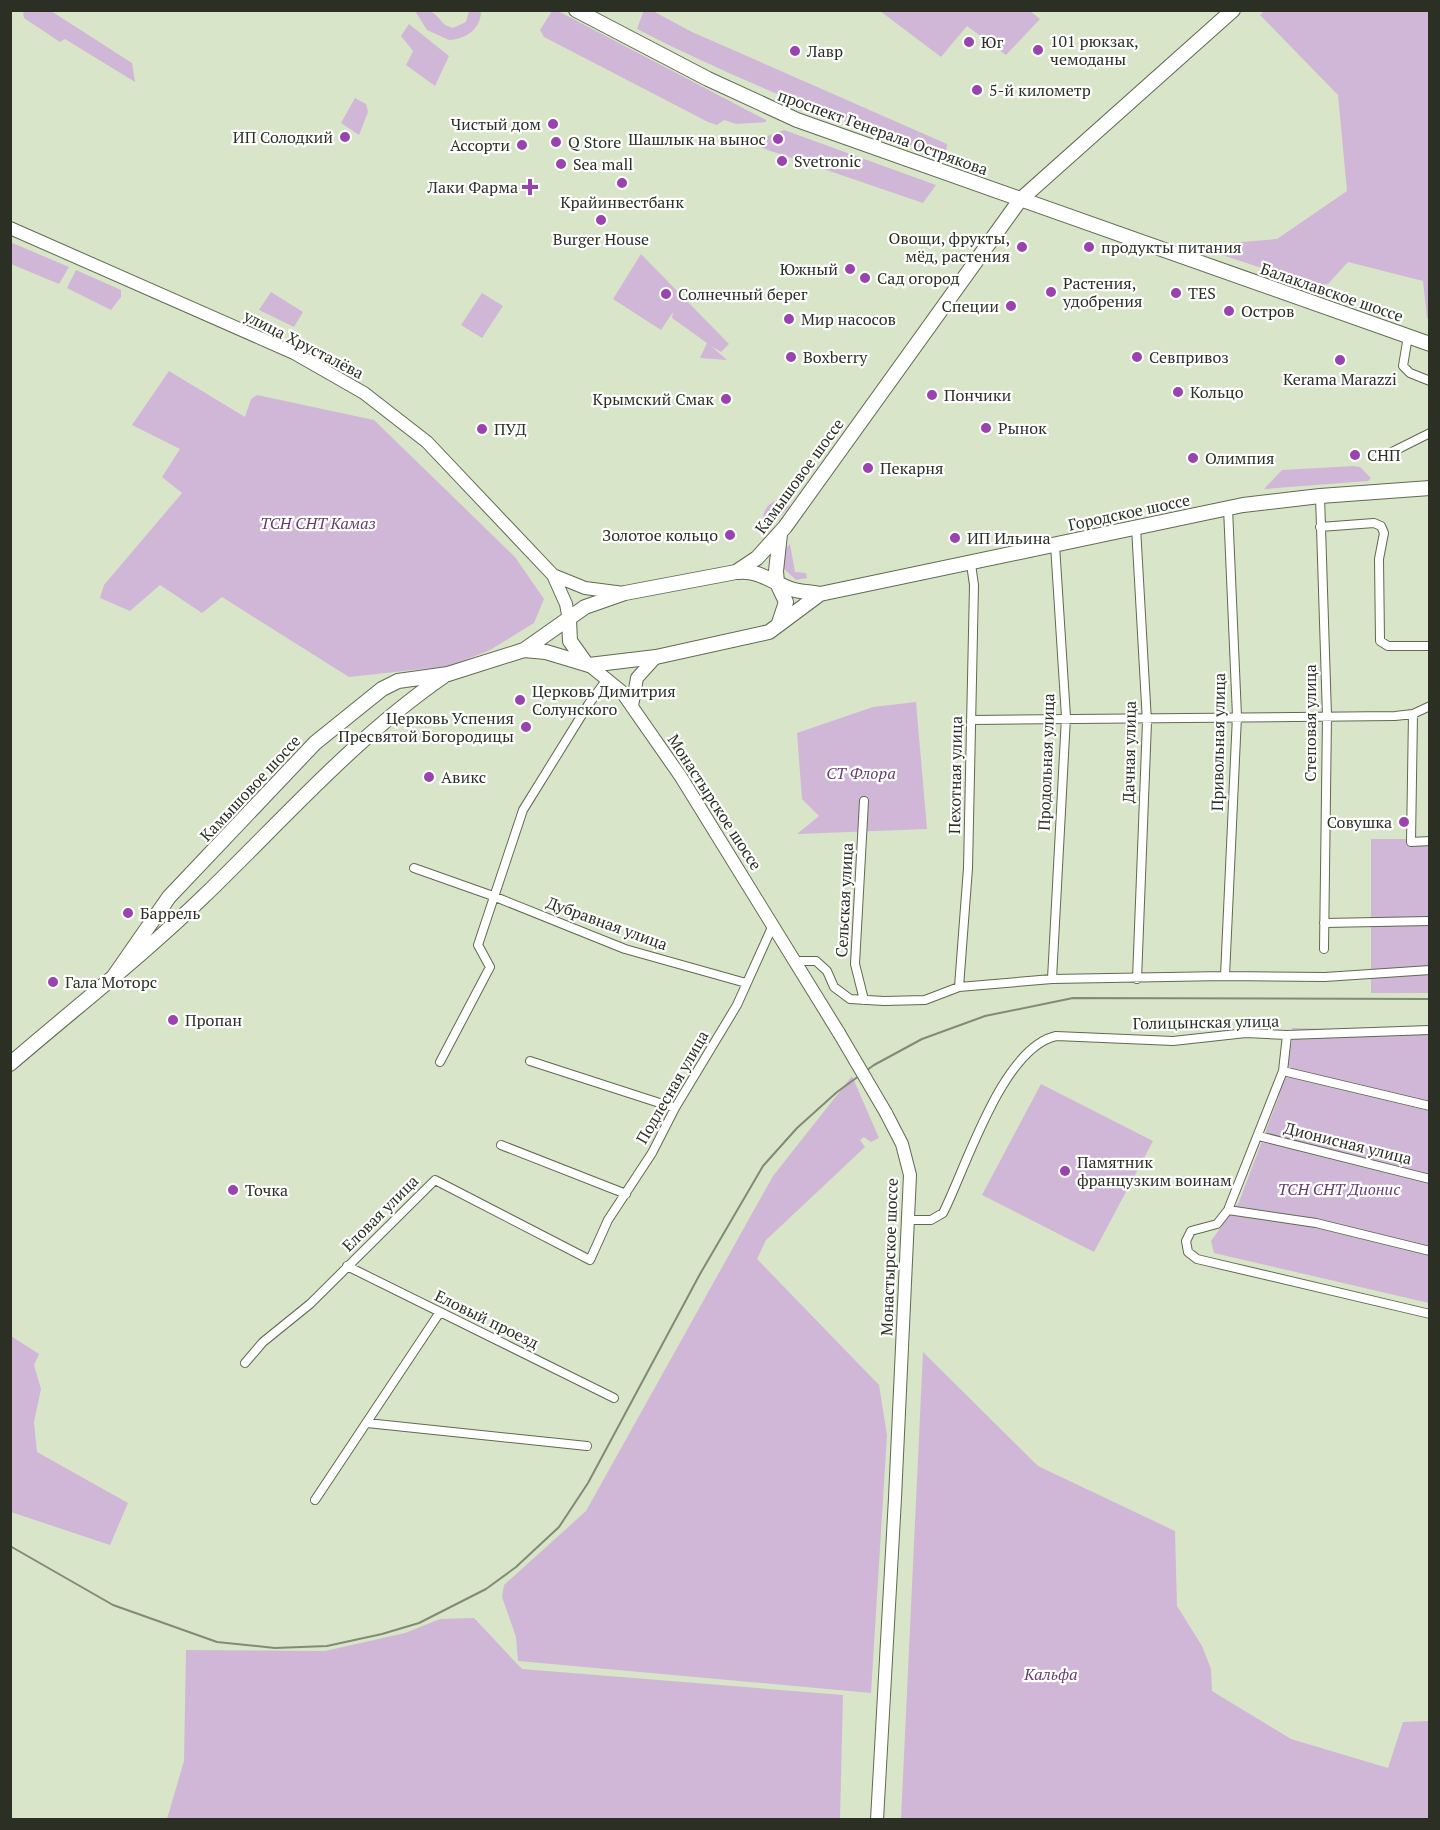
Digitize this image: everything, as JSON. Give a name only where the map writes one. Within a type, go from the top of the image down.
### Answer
[{"type":"main road","name":"проспект Генерала Острякова","points":[[576,10],[708,79],[797,120],[1020,200]]},
{"type":"main road","name":"Камышовое шоссе","points":[[114,976],[169,897],[315,743],[382,689],[398,681],[448,674],[524,650],[585,607],[626,593],[736,572],[757,558],[780,534],[1020,200],[1233,10]]},
{"type":"main road","name":"Балаклавское шоссе","points":[[1020,200],[1430,344]]},
{"type":"main road","name":"улица Хрусталёва","points":[[10,228],[294,353],[346,382],[427,442],[553,575],[566,604],[569,620]]},
{"type":"main road","name":"Городское шоссе","points":[[736,572],[751,571],[768,576],[793,590],[820,594],[1228,508],[1320,496],[1430,488]]},
{"type":"main road","points":[[776,628],[785,611],[786,602],[777,583],[780,534]]},
{"type":"main road","points":[[553,575],[585,588],[626,593]]},
{"type":"main road","points":[[524,650],[546,652],[590,665],[656,657],[769,632],[820,594]]},
{"type":"main road","name":"Монастырское шоссе","points":[[569,620],[570,641],[574,650],[608,678],[632,706],[681,777],[797,962],[902,1144],[909,1175],[908,1220],[877,1820]]},
{"type":"main road","points":[[632,706],[637,678],[656,657]]},
{"type":"main road","name":"Камышовое шоссе","points":[[10,1064],[114,976],[139,958],[309,790],[402,707],[448,674]]},
{"type":"street","points":[[1408,336],[1402,366],[1410,373],[1430,381]]},
{"type":"street","points":[[1392,452],[1430,434]]},
{"type":"street","name":"Степовая улица","points":[[1320,496],[1327,716],[1324,949]]},
{"type":"street","name":"Привольная улица","points":[[1225,976],[1237,716],[1228,508]]},
{"type":"street","points":[[1320,527],[1374,523],[1383,529],[1379,559],[1380,638],[1382,643],[1388,646],[1430,646]]},
{"type":"street","name":"Дачная улица","points":[[1136,527],[1147,716],[1137,979]]},
{"type":"street","name":"Продольная улица","points":[[1052,979],[1066,717],[1054,545]]},
{"type":"street","name":"Пехотная улица","points":[[959,987],[968,868],[974,585],[971,564]]},
{"type":"street","points":[[440,1062],[490,967],[478,945],[523,810],[588,705],[608,678]]},
{"type":"street","points":[[971,720],[1413,714],[1430,706]]},
{"type":"street","points":[[1413,714],[1411,842],[1430,841]]},
{"type":"street","name":"Сельская улица","points":[[864,801],[855,964],[864,1000]]},
{"type":"street","name":"Дубравная улица","points":[[414,868],[493,896],[625,949],[746,983]]},
{"type":"street","points":[[1324,923],[1430,921]]},
{"type":"street","name":"Подлесная улица","points":[[590,1260],[608,1220],[652,1153],[675,1108],[737,1005],[773,925]]},
{"type":"street","points":[[797,962],[816,961],[827,971],[834,987],[850,999],[864,1000],[925,1000],[959,987],[1052,979],[1325,977],[1430,970]]},
{"type":"street","name":"Голицынская улица","points":[[908,1220],[931,1220],[943,1213],[997,1094],[1028,1052],[1046,1039],[1056,1036],[1173,1041],[1246,1034],[1287,1035],[1430,1030]]},
{"type":"street","points":[[1287,1035],[1283,1071],[1228,1210],[1217,1224],[1191,1231],[1186,1247],[1192,1256],[1430,1314]]},
{"type":"street","points":[[530,1061],[675,1108]]},
{"type":"street","points":[[1283,1071],[1430,1106]]},
{"type":"street","name":"Дионисная улица","points":[[1259,1136],[1430,1179]]},
{"type":"street","points":[[501,1145],[626,1194]]},
{"type":"street","name":"Еловая улица","points":[[245,1362],[263,1342],[310,1304],[435,1180],[590,1260]]},
{"type":"street","points":[[1228,1210],[1316,1223],[1430,1251]]},
{"type":"street","name":"Еловый проезд","points":[[346,1266],[614,1398]]},
{"type":"street","points":[[315,1500],[440,1312]]},
{"type":"street","points":[[367,1423],[587,1446]]},
{"type":"green space","points":[[644,10],[653,11],[692,32],[947,144],[946,157],[789,99],[674,48],[637,29]]},
{"type":"green space","points":[[51,11],[132,63],[135,82],[65,39],[60,42],[24,18],[23,13]]},
{"type":"green space","points":[[415,11],[430,11],[445,25],[453,28],[466,22],[469,11],[481,11],[478,23],[471,32],[461,38],[449,40],[427,30]]},
{"type":"green space","points":[[552,11],[558,11],[766,122],[736,124],[724,120],[717,125],[708,122],[544,37],[540,30]]},
{"type":"green space","points":[[880,11],[1030,11],[1040,19],[1006,55],[967,26],[941,57]]},
{"type":"green space","points":[[1264,11],[1429,11],[1429,319],[1427,318],[1423,281],[1348,262],[1328,284],[1318,286],[1194,246],[1277,239],[1347,191],[1338,95],[1260,15]]},
{"type":"green space","points":[[409,24],[449,56],[435,86],[406,65],[413,51],[401,36]]},
{"type":"green space","points":[[355,98],[366,104],[368,112],[359,135],[341,123]]},
{"type":"green space","points":[[784,130],[936,185],[923,203],[762,148],[759,139]]},
{"type":"green space","points":[[10,242],[69,267],[59,284],[11,264]]},
{"type":"green space","points":[[641,254],[729,344],[721,352],[711,346],[727,360],[700,358],[707,343],[672,318],[673,312],[661,330],[613,299]]},
{"type":"green space","points":[[76,270],[121,290],[121,297],[111,310],[67,288]]},
{"type":"green space","points":[[271,292],[303,312],[294,327],[259,310]]},
{"type":"green space","points":[[482,293],[503,306],[482,338],[461,325]]},
{"type":"green space","name":"ТСН СНТ Камаз","points":[[169,371],[245,417],[251,399],[257,395],[374,420],[515,557],[544,599],[534,623],[490,650],[450,666],[349,677],[222,597],[202,613],[160,585],[130,611],[100,598],[104,585],[182,493],[162,477],[180,449],[132,425]]},
{"type":"green space","points":[[1360,467],[1371,478],[1368,481],[1264,489],[1282,470]]},
{"type":"green space","points":[[780,499],[790,506],[774,523],[763,518],[768,506]]},
{"type":"green space","points":[[790,544],[795,572],[806,573],[807,578],[796,580],[784,569],[784,550]]},
{"type":"green space","name":"СТ Флора","points":[[916,702],[927,829],[797,834],[819,816],[802,799],[797,733],[873,707]]},
{"type":"green space","points":[[1371,839],[1429,839],[1429,993],[1371,993]]},
{"type":"green space","name":"ТСН СНТ Дионис","points":[[1292,1028],[1429,1031],[1429,1303],[1214,1253],[1211,1241],[1239,1202],[1279,1096],[1292,1041]]},
{"type":"green space","points":[[852,1076],[879,1138],[871,1142],[864,1137],[860,1140],[865,1147],[766,1240],[757,1259],[879,1385],[887,1435],[871,1693],[518,1661],[516,1637],[502,1597],[504,1585],[586,1511],[773,1176]]},
{"type":"green space","points":[[1041,1084],[1153,1141],[1094,1252],[982,1195]]},
{"type":"green space","points":[[11,1336],[39,1354],[34,1365],[41,1389],[34,1422],[37,1452],[128,1503],[110,1545],[11,1512]]},
{"type":"green space","name":"Кальфа","points":[[923,1352],[1038,1466],[1175,1531],[1177,1606],[1202,1646],[1211,1669],[1212,1691],[1291,1739],[1388,1768],[1403,1722],[1429,1721],[1429,1819],[901,1819]]},
{"type":"green space","points":[[474,1618],[522,1669],[843,1695],[840,1819],[167,1819],[184,1761],[186,1650],[325,1651],[405,1633],[440,1619]]},
{"type":"railway","points":[[10,1546],[113,1605],[217,1642],[275,1648],[327,1646],[419,1623],[486,1589],[516,1567],[559,1527],[588,1483],[700,1274],[763,1166],[797,1128],[837,1092],[874,1065],[922,1039],[985,1016],[1073,998],[1430,999]]},
{"type":"place","name":"Юг","points":[[969,42]]},
{"type":"place","name":"101 рюкзак, чемоданы","points":[[1038,50]]},
{"type":"place","name":"Лавр","points":[[795,51]]},
{"type":"place","name":"5-й километр","points":[[977,90]]},
{"type":"place","name":"Чистый дом","points":[[553,124]]},
{"type":"place","name":"ИП Солодкий","points":[[345,137]]},
{"type":"place","name":"Шашлык на вынос","points":[[778,139]]},
{"type":"place","name":"Q Store","points":[[556,142]]},
{"type":"place","name":"Ассорти","points":[[522,145]]},
{"type":"place","name":"Svetronic","points":[[782,161]]},
{"type":"place","name":"Sea mall","points":[[561,164]]},
{"type":"place","name":"Крайинвестбанк","points":[[622,183]]},
{"type":"place","name":"Лаки Фарма","points":[[530,187]]},
{"type":"place","name":"Burger House","points":[[601,220]]},
{"type":"place","name":"Овощи, фрукты, мёд, растения","points":[[1022,247]]},
{"type":"place","name":"продукты питания","points":[[1089,247]]},
{"type":"place","name":"Южный","points":[[850,269]]},
{"type":"place","name":"Сад огород","points":[[865,278]]},
{"type":"place","name":"Растения, удобрения","points":[[1051,292]]},
{"type":"place","name":"TES","points":[[1176,293]]},
{"type":"place","name":"Солнечный берег","points":[[666,294]]},
{"type":"place","name":"Специи","points":[[1011,306]]},
{"type":"place","name":"Остров","points":[[1229,311]]},
{"type":"place","name":"Мир насосов","points":[[789,319]]},
{"type":"place","name":"Boxberry","points":[[791,357]]},
{"type":"place","name":"Севпривоз","points":[[1137,357]]},
{"type":"place","name":"Kerama Marazzi","points":[[1340,360]]},
{"type":"place","name":"Кольцо","points":[[1178,392]]},
{"type":"place","name":"Пончики","points":[[932,395]]},
{"type":"place","name":"Крымский Смак","points":[[726,399]]},
{"type":"place","name":"Рынок","points":[[986,428]]},
{"type":"place","name":"ПУД","points":[[482,429]]},
{"type":"place","name":"СНП","points":[[1355,455]]},
{"type":"place","name":"Олимпия","points":[[1193,458]]},
{"type":"place","name":"Пекарня","points":[[868,468]]},
{"type":"place","name":"Золотое кольцо","points":[[730,535]]},
{"type":"place","name":"ИП Ильина","points":[[955,538]]},
{"type":"place","name":"Церковь Димитрия Солунского","points":[[520,700]]},
{"type":"place","name":"Церковь Успения Пресвятой Богородицы","points":[[526,727]]},
{"type":"place","name":"Авикс","points":[[429,777]]},
{"type":"place","name":"Совушка","points":[[1404,822]]},
{"type":"place","name":"Баррель","points":[[128,913]]},
{"type":"place","name":"Гала Моторс","points":[[53,982]]},
{"type":"place","name":"Пропан","points":[[173,1020]]},
{"type":"place","name":"Памятник французким воинам","points":[[1065,1171]]},
{"type":"place","name":"Точка","points":[[233,1190]]}]
